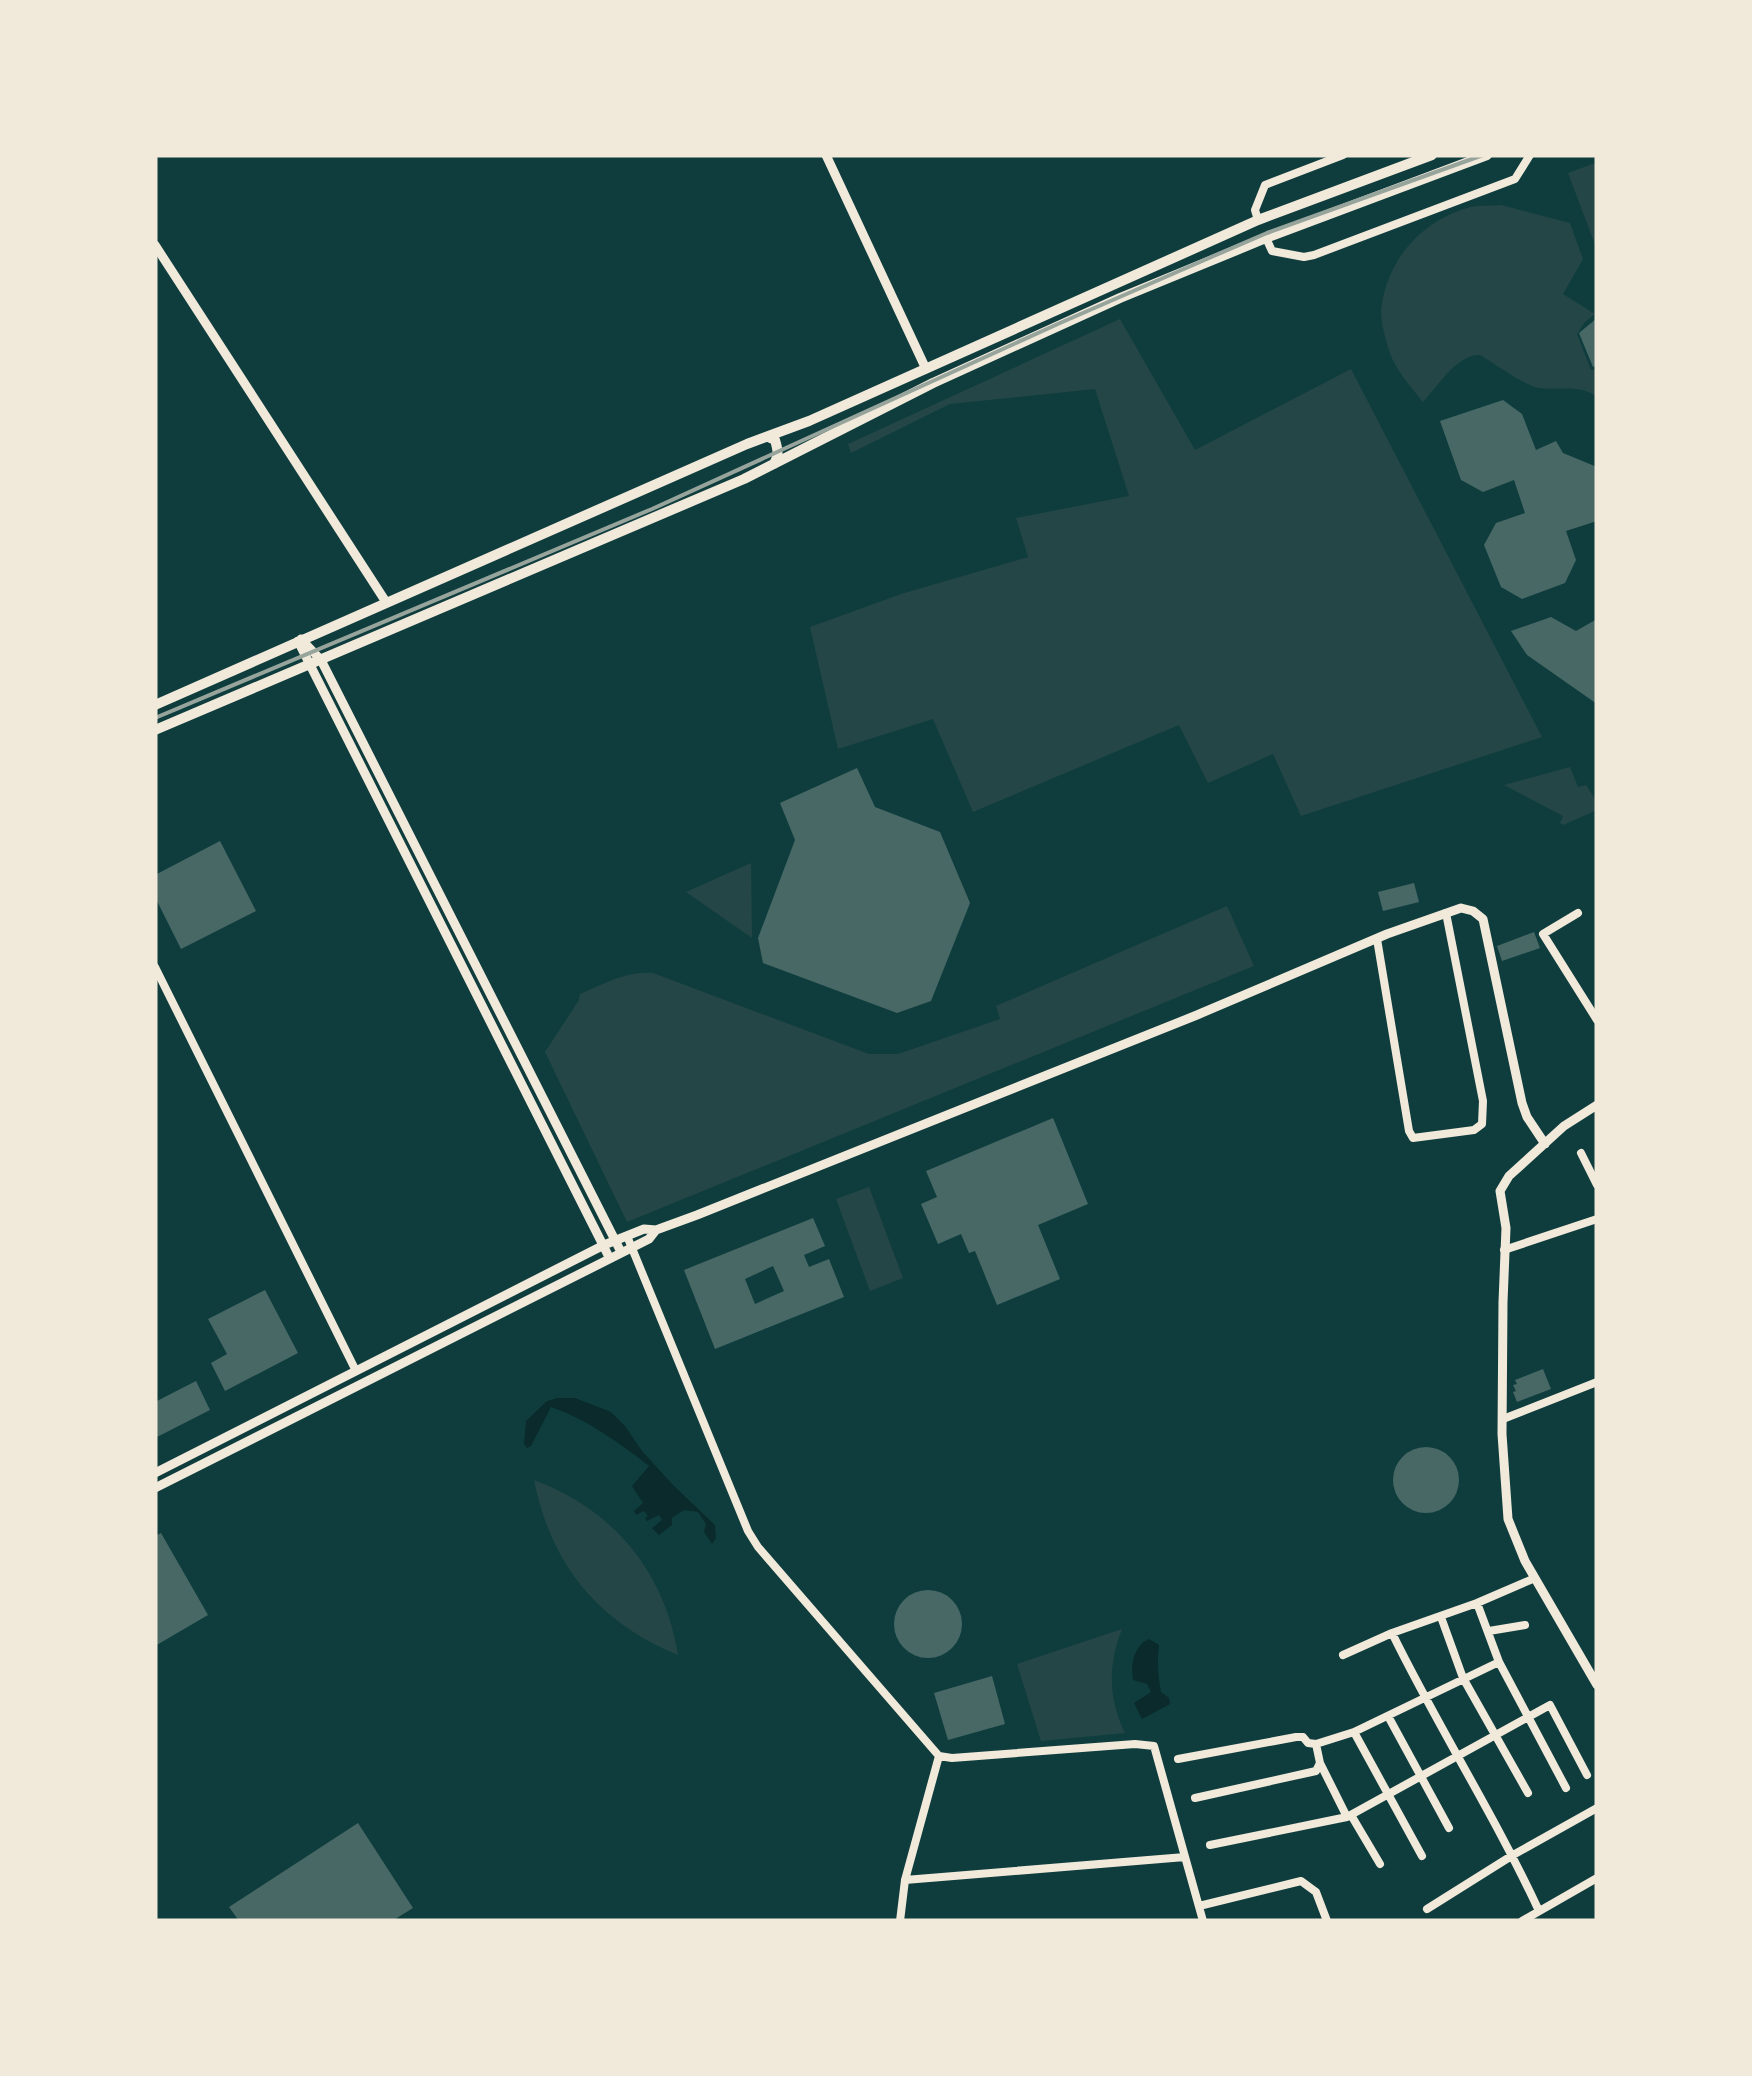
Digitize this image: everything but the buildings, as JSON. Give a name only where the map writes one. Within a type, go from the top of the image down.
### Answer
[{"type":"main road","points":[[155,705],[1258,220],[1432,155]]},
{"type":"main road","points":[[155,730],[773,465],[946,378],[1116,300],[1266,238],[1487,155]]},
{"type":"main road","points":[[782,431],[785,445],[799,451]]},
{"type":"main road","points":[[768,437],[776,440],[778,449],[773,465]]},
{"type":"street","points":[[826,155],[926,369]]},
{"type":"street","points":[[1258,220],[1255,210],[1265,184],[1343,155]]},
{"type":"street","points":[[1266,238],[1272,251],[1314,255],[1515,179],[1530,155]]},
{"type":"street","points":[[155,246],[386,602]]},
{"type":"street","points":[[300,640],[449,914],[621,1252]]},
{"type":"street","points":[[315,663],[438,919],[610,1257]]},
{"type":"street","points":[[155,1473],[604,1245],[644,1229],[656,1230],[1461,908],[1473,910],[1483,919],[1522,1103],[1544,1144]]},
{"type":"street","points":[[1378,938],[1409,1131],[1413,1138],[1474,1130],[1482,1124],[1482,1101],[1446,913]]},
{"type":"street","points":[[1578,913],[1543,934],[1597,1020]]},
{"type":"street","points":[[438,919],[449,914]]},
{"type":"street","points":[[155,967],[362,1383]]},
{"type":"street","points":[[470,982],[482,977]]},
{"type":"street","points":[[1597,1105],[1564,1126],[1504,1182],[1500,1191],[1506,1228],[1503,1419],[1508,1519],[1518,1547],[1597,1684]]},
{"type":"street","points":[[1581,1153],[1597,1185]]},
{"type":"street","points":[[1504,1250],[1597,1220]]},
{"type":"street","points":[[155,1488],[649,1239],[656,1230]]},
{"type":"street","points":[[627,1236],[748,1532],[758,1547],[939,1756],[1154,1746],[1203,1921]]},
{"type":"street","points":[[1503,1419],[1597,1382]]},
{"type":"street","points":[[1343,1655],[1535,1578]]},
{"type":"street","points":[[1478,1604],[1499,1662],[1566,1788]]},
{"type":"street","points":[[1441,1617],[1463,1678],[1528,1793]]},
{"type":"street","points":[[1489,1632],[1526,1625]]},
{"type":"street","points":[[1392,1634],[1456,1756],[1542,1909],[1553,1921]]},
{"type":"street","points":[[1178,1759],[1296,1737],[1316,1744],[1354,1732],[1499,1662]]},
{"type":"street","points":[[1210,1845],[1349,1816],[1550,1705],[1587,1775]]},
{"type":"street","points":[[1388,1716],[1449,1828]]},
{"type":"street","points":[[1354,1732],[1422,1856]]},
{"type":"street","points":[[1316,1744],[1320,1763],[1380,1864]]},
{"type":"street","points":[[900,1921],[905,1880],[939,1756]]},
{"type":"street","points":[[1195,1798],[1316,1770],[1320,1763]]},
{"type":"street","points":[[1428,1909],[1597,1808]]},
{"type":"street","points":[[905,1880],[1185,1856]]},
{"type":"street","points":[[1522,1921],[1597,1878]]},
{"type":"street","points":[[1199,1906],[1301,1880],[1316,1892],[1327,1921]]},
{"type":"shaded area","points":[[1595,163],[1597,169],[1597,250],[1568,173]]},
{"type":"shaded area","points":[[1501,205],[1570,223],[1583,259],[1563,294],[1595,314],[1577,334],[1591,370],[1597,369],[1597,397],[1583,390],[1535,387],[1480,355],[1456,365],[1423,402],[1395,364],[1384,334],[1381,309],[1392,271],[1401,256],[1438,221],[1471,207]]},
{"type":"shaded area","points":[[1120,319],[1195,450],[1351,369],[1542,737],[1301,816],[1273,754],[1208,783],[1179,725],[973,812],[933,719],[838,749],[810,627],[901,594],[1028,557],[1016,518],[1129,496],[1095,389],[950,404],[851,453],[848,444]]},
{"type":"shaded area","points":[[1570,767],[1578,787],[1586,785],[1597,799],[1597,810],[1563,825],[1563,816],[1504,785]]},
{"type":"shaded area","points":[[751,863],[752,938],[686,892]]},
{"type":"shaded area","points":[[1227,906],[1254,966],[627,1222],[545,1052],[580,994],[615,979],[653,973],[869,1054],[898,1054],[1000,1019],[996,1006]]},
{"type":"shaded area","points":[[869,1187],[903,1278],[870,1291],[836,1199]]},
{"type":"shaded area","points":[[575,1398],[611,1412],[674,1486],[715,1525],[716,1538],[712,1544],[698,1512],[684,1510],[659,1535],[652,1528],[662,1520],[659,1515],[647,1521],[644,1511],[636,1515],[634,1511],[643,1503],[632,1486],[649,1466],[578,1418],[551,1407],[527,1448],[526,1421],[547,1401]]},
{"type":"shaded area","points":[[534,1480],[588,1508],[631,1547],[661,1597],[678,1655],[624,1626],[582,1587],[552,1539]]},
{"type":"shaded area","points":[[1122,1629],[1112,1681],[1115,1707],[1125,1733],[1041,1741],[1017,1664]]},
{"type":"shaded area","points":[[1149,1639],[1159,1645],[1161,1692],[1170,1704],[1142,1719],[1134,1703],[1151,1692],[1147,1684],[1133,1680],[1132,1668],[1134,1656]]},
{"type":"railway","points":[[155,718],[652,509],[1267,233],[1483,155]]}]
